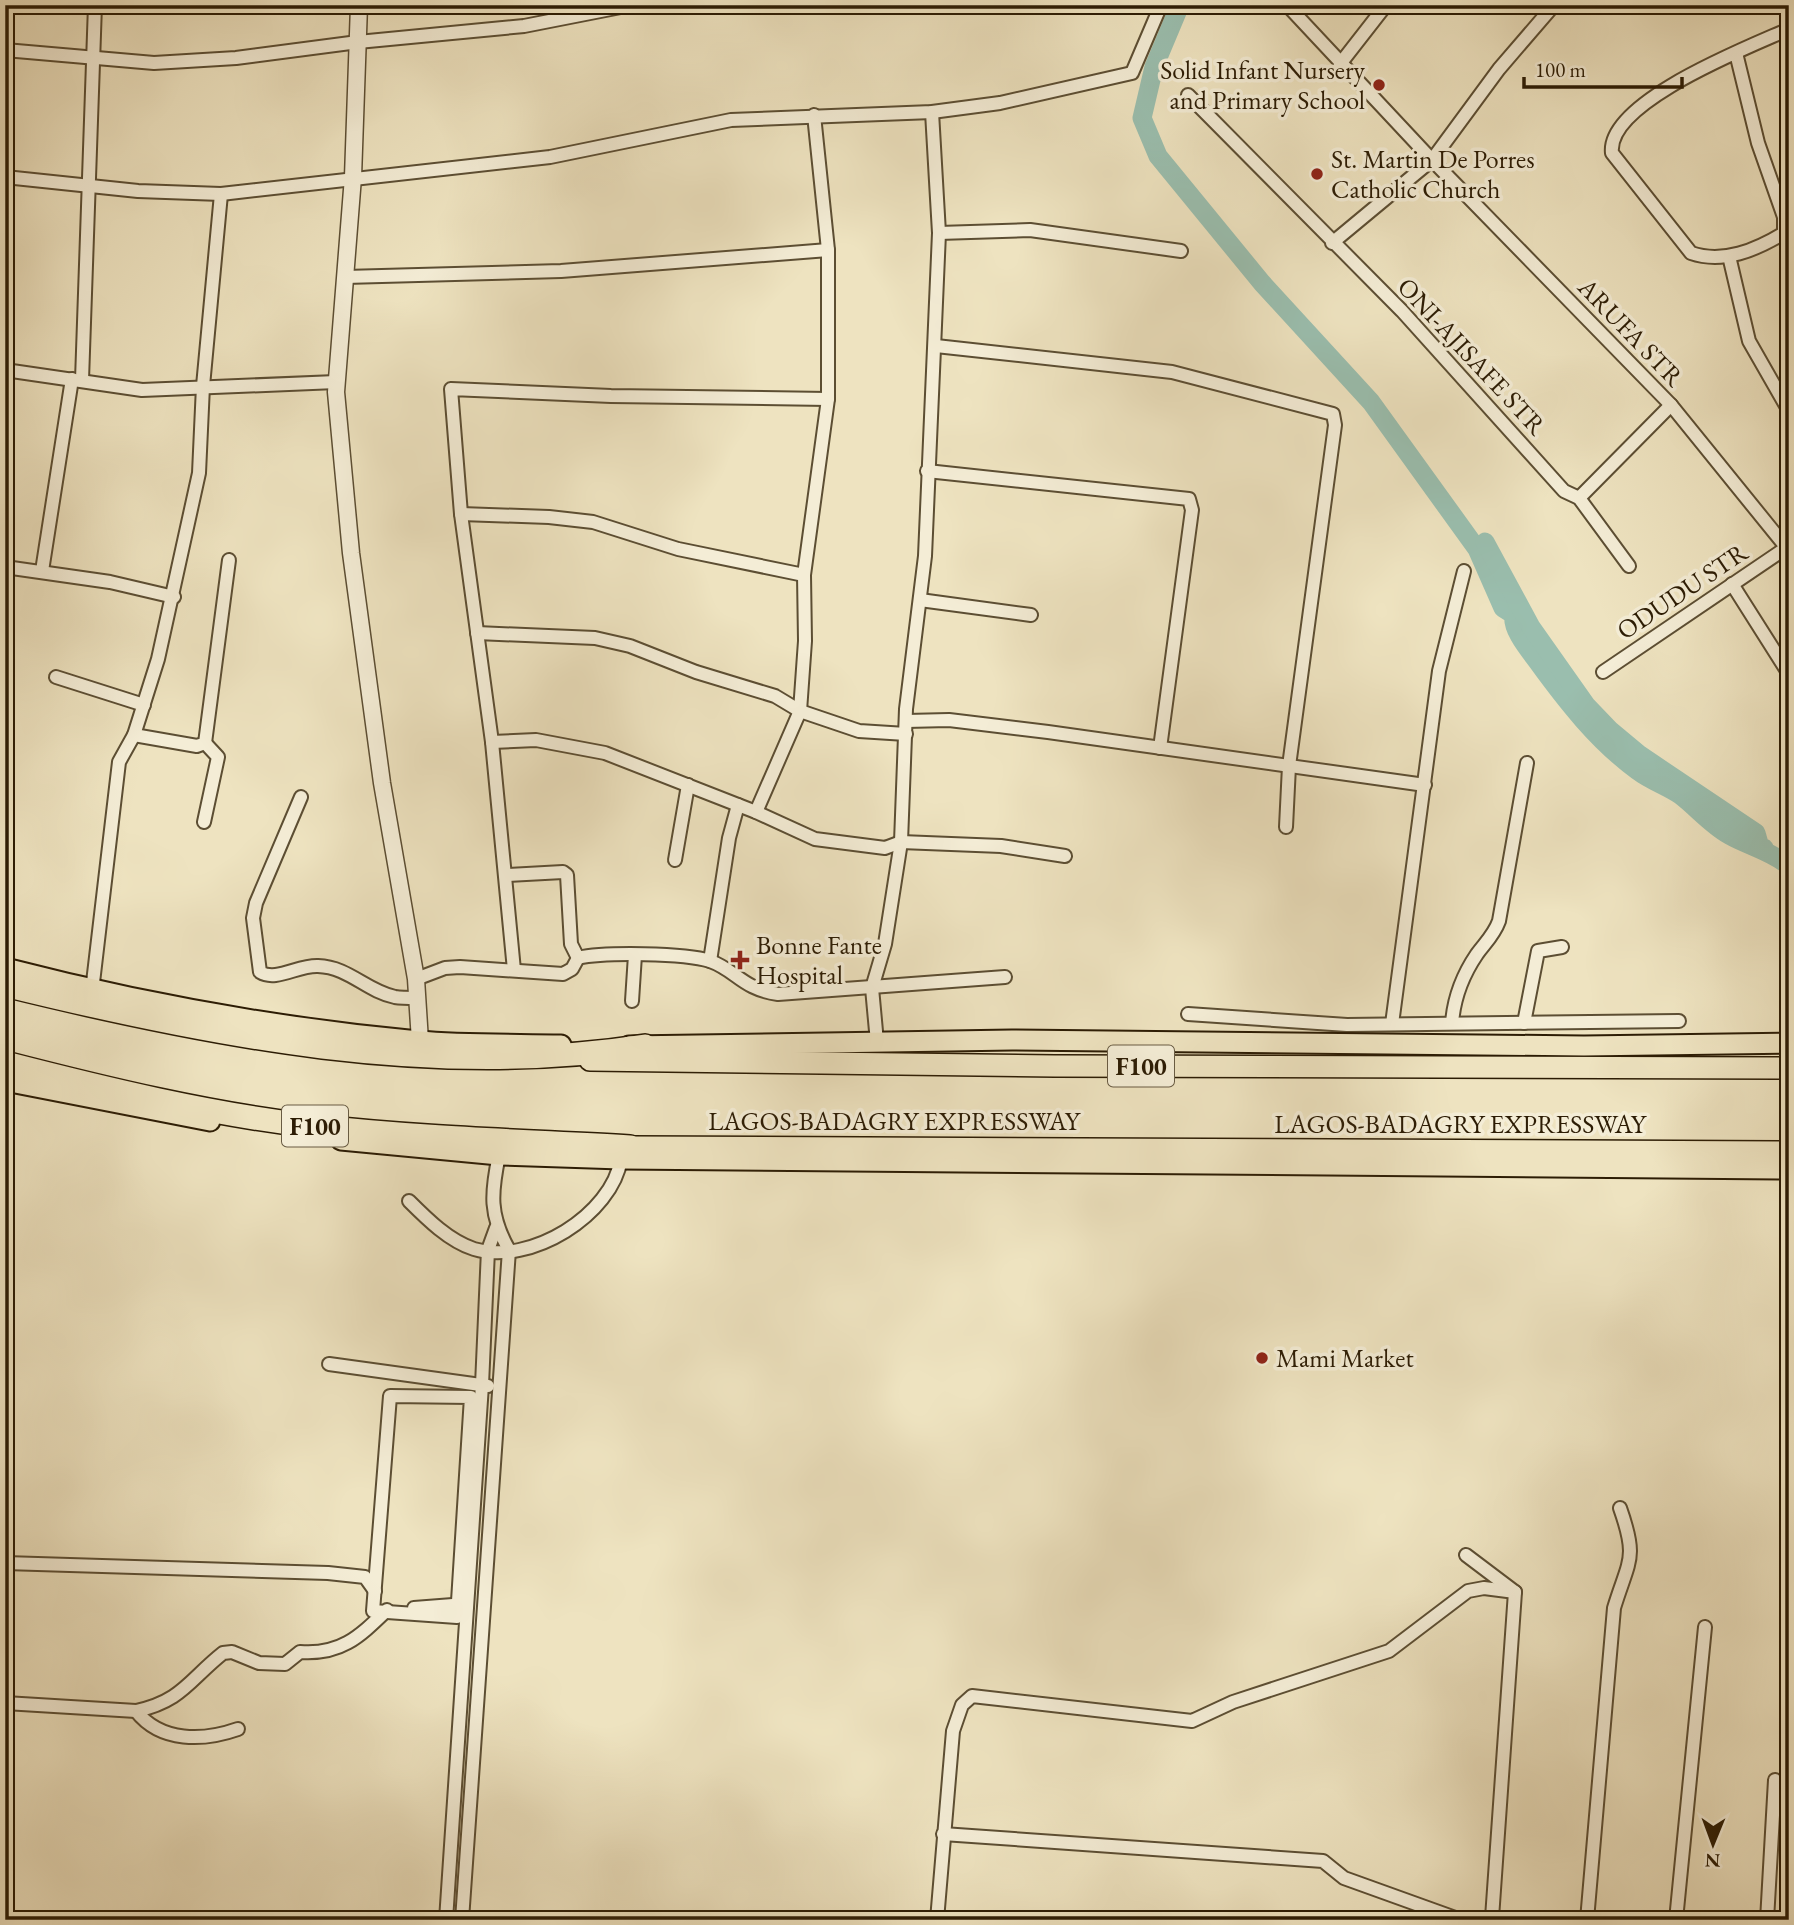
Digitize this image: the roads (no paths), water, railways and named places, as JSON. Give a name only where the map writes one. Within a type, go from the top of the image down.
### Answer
[{"type":"highway","name":"F100","points":[[5,985],[110,1011],[250,1036],[408,1056],[1055,1066],[1789,1068]]},
{"type":"highway","points":[[494,1057],[607,1052],[645,1046]]},
{"type":"highway","name":"LAGOS-BADAGRY EXPRESSWAY","points":[[5,1063],[91,1085],[310,1126],[625,1153],[1789,1152]]},
{"type":"main road","points":[[5,968],[92,991],[296,1027],[420,1041],[645,1046],[1012,1040],[1571,1046],[1789,1043]]},
{"type":"main road","name":"LAGOS-BADAGRY EXPRESSWAY","points":[[5,1081],[145,1111],[290,1134],[499,1155],[625,1153],[1789,1169]]},
{"type":"street","points":[[42,571],[77,379],[90,186],[95,5]]},
{"type":"street","points":[[359,5],[353,177],[336,382],[343,478],[361,634],[386,808],[416,979],[420,1041]]},
{"type":"street","points":[[5,50],[168,62],[299,52],[358,42],[524,26],[631,5]]},
{"type":"street","points":[[5,177],[90,186],[221,194],[353,177],[550,157],[731,120],[932,112],[1000,103],[1132,73],[1161,5]]},
{"type":"street","name":"ARUFA STR","points":[[1287,5],[1432,160],[1671,405],[1787,547]]},
{"type":"street","points":[[1340,64],[1386,5]]},
{"type":"street","points":[[1332,243],[1432,160],[1499,69],[1554,5]]},
{"type":"street","points":[[1736,53],[1758,143],[1784,217],[1784,233],[1729,256],[1709,259],[1691,253],[1612,153],[1611,141],[1620,126],[1660,91],[1736,53],[1789,29]]},
{"type":"street","name":"ONI-AJISAFE STR","points":[[1188,95],[1402,311],[1564,491],[1579,498],[1629,566]]},
{"type":"street","points":[[877,1042],[872,988],[887,933],[901,842],[906,728],[920,600],[936,346],[939,233],[932,112]]},
{"type":"street","points":[[756,812],[800,711],[805,640],[804,575],[828,399],[828,250],[814,115]]},
{"type":"street","points":[[92,991],[119,762],[134,736],[144,705],[173,597],[199,473],[203,386],[221,194]]},
{"type":"street","points":[[939,233],[1030,230],[1181,251]]},
{"type":"street","points":[[345,277],[561,271],[828,250]]},
{"type":"street","points":[[1729,256],[1749,341],[1789,411]]},
{"type":"street","points":[[936,346],[1172,372],[1333,414],[1335,425],[1289,766],[1286,827]]},
{"type":"street","points":[[5,370],[142,390],[336,382]]},
{"type":"street","points":[[514,970],[492,742],[461,514],[450,393],[454,388],[611,396],[828,399]]},
{"type":"street","points":[[1579,498],[1671,405]]},
{"type":"street","points":[[927,471],[1189,499],[1192,510],[1160,748]]},
{"type":"street","points":[[461,514],[549,517],[593,522],[678,549],[804,575]]},
{"type":"street","name":"ODUDU STR","points":[[1603,673],[1787,547]]},
{"type":"street","points":[[205,743],[229,561]]},
{"type":"street","points":[[5,567],[110,582],[173,597]]},
{"type":"street","points":[[1392,1024],[1440,671],[1464,571]]},
{"type":"street","points":[[1732,584],[1789,674]]},
{"type":"street","points":[[920,600],[1031,615]]},
{"type":"street","points":[[477,633],[595,638],[630,646],[696,672],[775,696],[800,711],[859,732],[906,728],[948,720],[1425,785]]},
{"type":"street","points":[[56,677],[144,705]]},
{"type":"street","points":[[134,736],[197,746],[205,743]]},
{"type":"street","points":[[492,742],[537,740],[573,745],[629,760],[815,839],[885,848],[901,842],[1001,846],[1065,856]]},
{"type":"street","points":[[204,822],[218,757],[205,743]]},
{"type":"street","points":[[1452,1023],[1455,997],[1464,977],[1494,933],[1499,921],[1527,763]]},
{"type":"street","points":[[675,860],[688,785]]},
{"type":"street","points":[[301,797],[256,903],[253,918],[260,972],[267,976],[279,976],[292,968],[318,966],[344,970],[393,997],[417,998]]},
{"type":"street","points":[[710,961],[729,838],[738,805]]},
{"type":"street","points":[[506,875],[564,872],[567,875],[571,944],[578,958]]},
{"type":"street","points":[[1524,1023],[1538,951],[1562,947]]},
{"type":"street","points":[[578,958],[635,956],[710,961],[748,986],[764,992],[792,993],[827,988],[872,988],[1004,977]]},
{"type":"street","points":[[632,1001],[635,956]]},
{"type":"street","points":[[416,979],[445,968],[563,974],[572,970],[578,958]]},
{"type":"street","points":[[1188,1014],[1347,1025],[1679,1021]]},
{"type":"street","points":[[408,1201],[450,1236],[474,1249],[509,1251],[553,1239],[592,1211],[618,1172],[625,1153]]},
{"type":"street","points":[[462,1920],[497,1387],[509,1251],[496,1228],[491,1193],[499,1155]]},
{"type":"street","points":[[446,1920],[482,1385],[488,1250],[496,1228]]},
{"type":"street","points":[[329,1364],[497,1387]]},
{"type":"street","points":[[390,1396],[471,1396],[457,1617],[373,1611],[390,1396]]},
{"type":"street","points":[[1587,1920],[1615,1608],[1631,1560],[1632,1541],[1620,1508]]},
{"type":"street","points":[[1466,1555],[1515,1592]]},
{"type":"street","points":[[5,1563],[365,1577],[387,1609]]},
{"type":"street","points":[[937,1920],[956,1717],[972,1696],[1192,1721],[1233,1702],[1389,1651],[1468,1591],[1484,1588],[1515,1592]]},
{"type":"street","points":[[943,1834],[1322,1861],[1344,1878],[1458,1919],[1497,1919],[1515,1592]]},
{"type":"street","points":[[5,1703],[136,1711],[178,1696],[223,1653],[232,1652],[259,1663],[285,1664],[300,1652],[323,1654],[346,1644],[363,1633],[387,1609],[468,1604]]},
{"type":"street","points":[[1676,1920],[1705,1627]]},
{"type":"street","points":[[136,1711],[146,1723],[167,1733],[188,1737],[214,1737],[238,1729]]},
{"type":"street","points":[[1768,1920],[1775,1780]]},
{"type":"waterway","points":[[1180,5],[1154,67],[1142,118],[1158,156],[1262,283],[1371,402],[1477,549],[1503,608],[1514,615],[1515,627],[1525,645],[1583,720],[1623,760],[1643,775],[1680,795],[1722,831],[1775,856],[1789,866]]},
{"type":"waterway","points":[[1485,542],[1531,627],[1586,705],[1640,755],[1756,833],[1760,847],[1764,848]]},
{"type":"place","name":"Solid Infant Nursery and Primary School","points":[[1379,85]]},
{"type":"place","name":"St. Martin De Porres Catholic Church","points":[[1317,174]]},
{"type":"place","name":"Bonne Fante Hospital","points":[[740,960]]},
{"type":"place","name":"Mami Market","points":[[1262,1358]]}]
